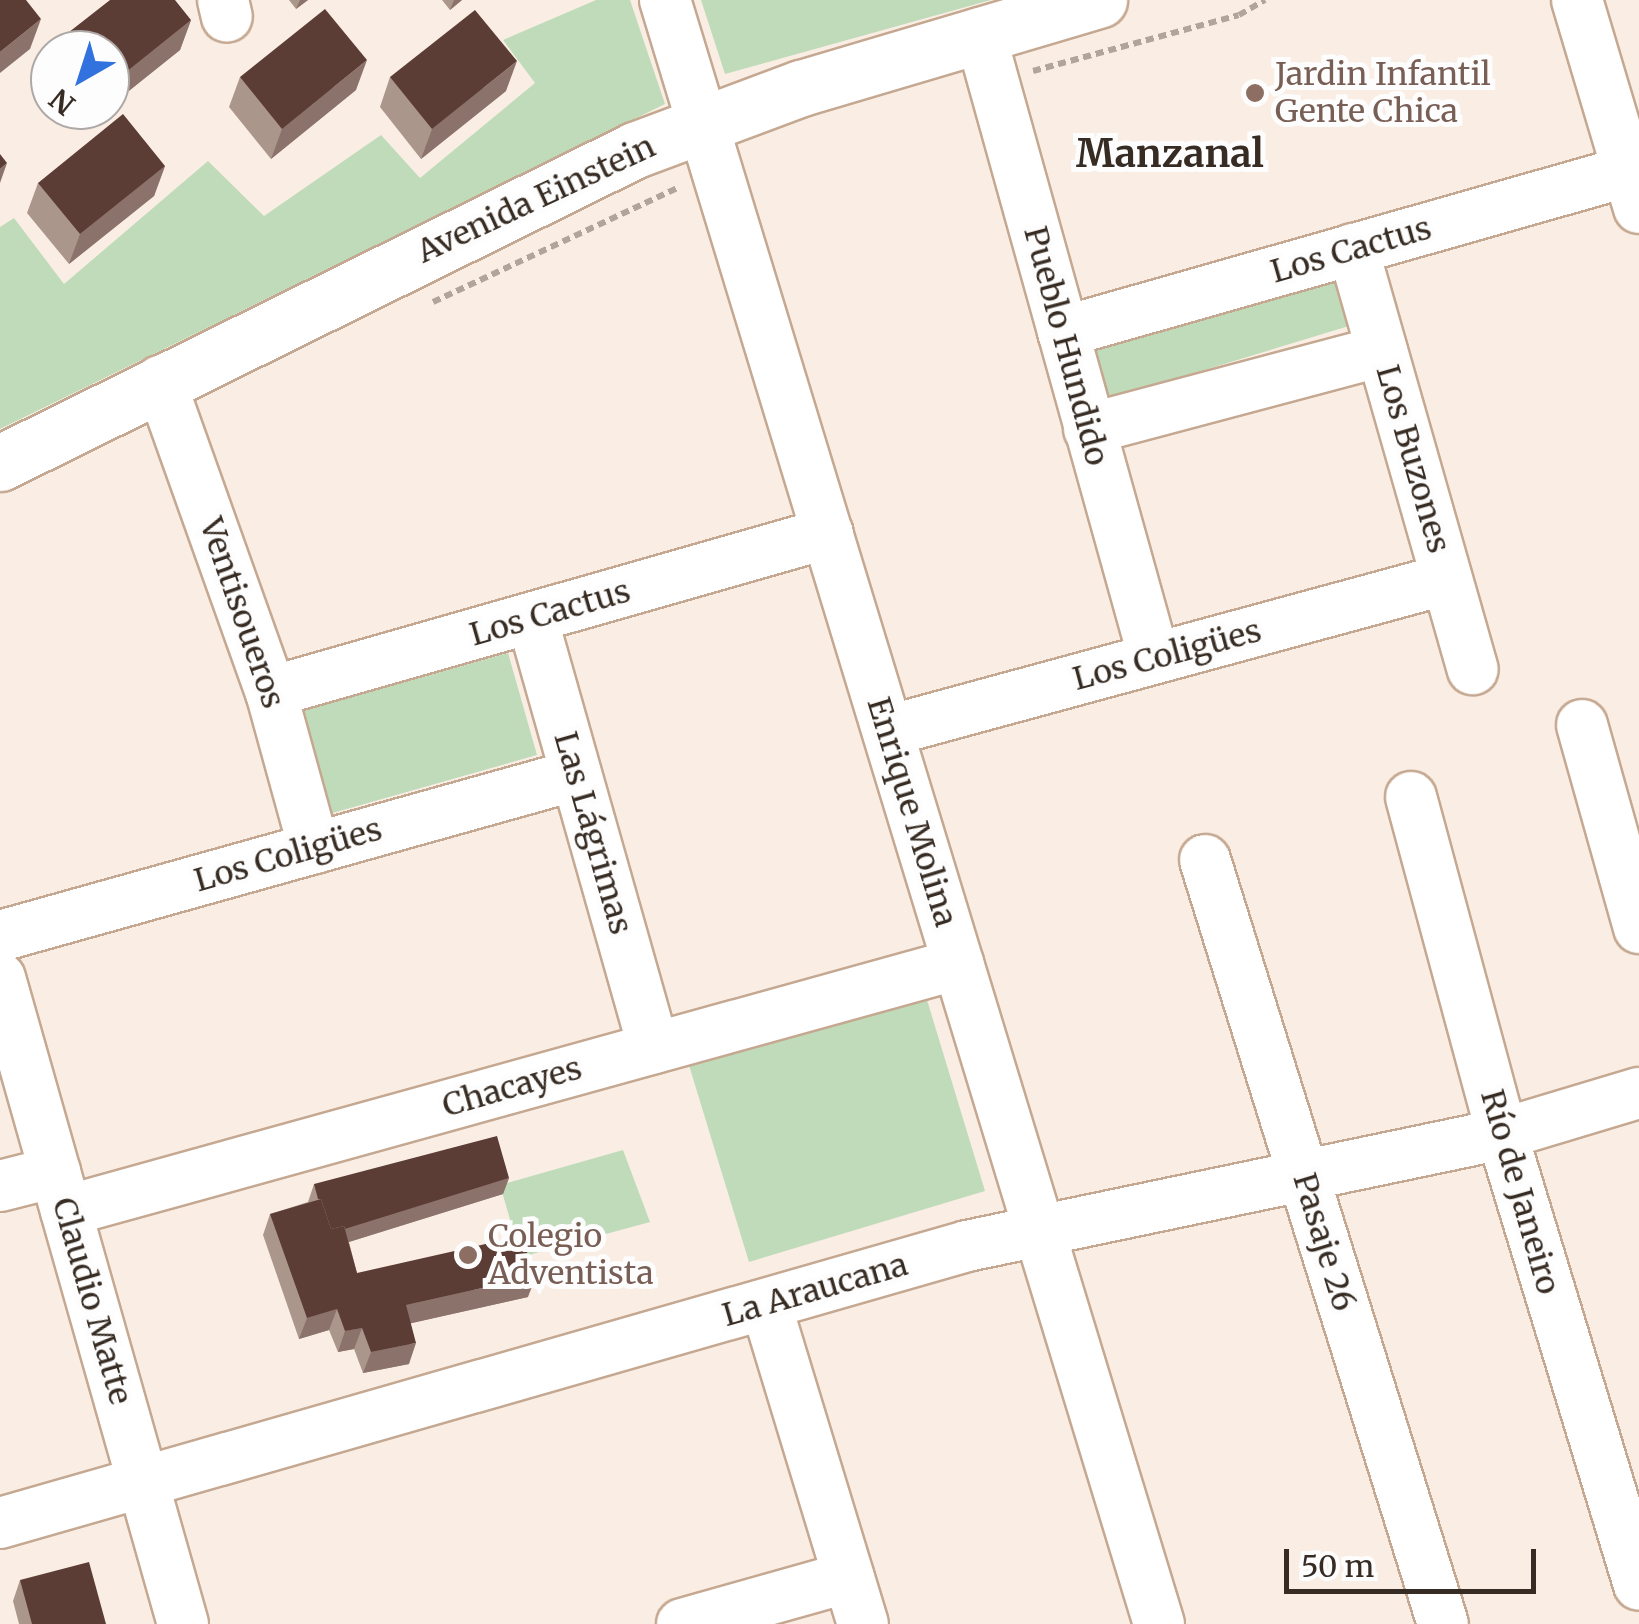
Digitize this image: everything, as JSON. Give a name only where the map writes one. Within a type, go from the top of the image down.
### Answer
[{"type":"main road","name":"Avenida Einstein","points":[[0,463],[160,380],[710,146],[986,56],[1099,0]]},
{"type":"street","name":"Enrique Molina","points":[[665,0],[1158,1624]]},
{"type":"street","points":[[1577,0],[1635,182]]},
{"type":"street","name":"Pueblo Hundido","points":[[986,56],[1154,658]]},
{"type":"street","name":"Los Cactus","points":[[1062,332],[1354,249],[1635,182]]},
{"type":"street","name":"Los Buzones","points":[[1354,249],[1474,669]]},
{"type":"street","points":[[1089,429],[1382,351]]},
{"type":"street","name":"Ventisoueros","points":[[160,380],[271,692],[314,848]]},
{"type":"street","name":"Los Cactus","points":[[271,692],[828,533]]},
{"type":"street","name":"Los Coligües","points":[[888,731],[1447,578]]},
{"type":"street","name":"Las Lágrimas","points":[[532,618],[654,1048]]},
{"type":"street","points":[[1582,725],[1639,928]]},
{"type":"street","name":"Los Coligües","points":[[0,936],[576,776]]},
{"type":"street","name":"Río de Janeiro","points":[[1411,798],[1502,1134],[1639,1585]]},
{"type":"street","name":"Pasaje 26","points":[[1205,860],[1444,1624]]},
{"type":"street","name":"Chacayes","points":[[0,1186],[60,1191],[654,1048],[958,964]]},
{"type":"street","name":"Claudio Matte","points":[[0,978],[184,1624]]},
{"type":"street","name":"La Araucana","points":[[0,1524],[1039,1228],[1502,1134],[1639,1093]]},
{"type":"street","points":[[766,1305],[863,1624]]},
{"type":"street","points":[[682,1624],[849,1577]]},
{"type":"path","points":[[986,56],[1238,15],[1265,0]]},
{"type":"path","points":[[420,308],[492,279],[710,146]]},
{"type":"green space","points":[[596,0],[630,0],[665,104],[0,429],[0,227],[14,218],[64,284],[208,161],[264,216],[381,135],[420,178],[535,83],[503,40]]},
{"type":"green space","points":[[701,0],[991,0],[725,74]]},
{"type":"green space","points":[[1333,274],[1349,326],[1109,399],[1093,347]]},
{"type":"green space","points":[[508,653],[537,755],[329,814],[299,712]]},
{"type":"green space","points":[[924,990],[985,1191],[749,1262],[688,1062]]},
{"type":"green space","points":[[623,1150],[650,1222],[521,1257],[500,1185]]},
{"type":"building","points":[[0,0],[26,0],[41,19],[0,52]]},
{"type":"building","points":[[110,0],[175,0],[191,20],[130,69],[130,30],[72,30]]},
{"type":"building","points":[[325,9],[367,60],[282,129],[240,77]]},
{"type":"building","points":[[475,10],[517,61],[432,129],[390,77]]},
{"type":"building","points":[[130,123],[165,166],[80,234],[38,183],[103,130],[130,130]]},
{"type":"building","points":[[497,1136],[509,1178],[345,1229],[331,1229],[314,1184]]},
{"type":"building","points":[[321,1199],[331,1229],[344,1226],[357,1273],[521,1236],[536,1276],[406,1305],[416,1343],[371,1352],[362,1328],[345,1331],[337,1309],[307,1318],[270,1214]]},
{"type":"building","points":[[89,1562],[106,1624],[32,1624],[20,1580]]},
{"type":"place","name":"Jardin Infantil Gente Chica","points":[[1255,93]]},
{"type":"place","name":"Colegio Adventista","points":[[468,1255]]},
{"type":"district","name":"Manzanal","points":[[1170,154]]}]
